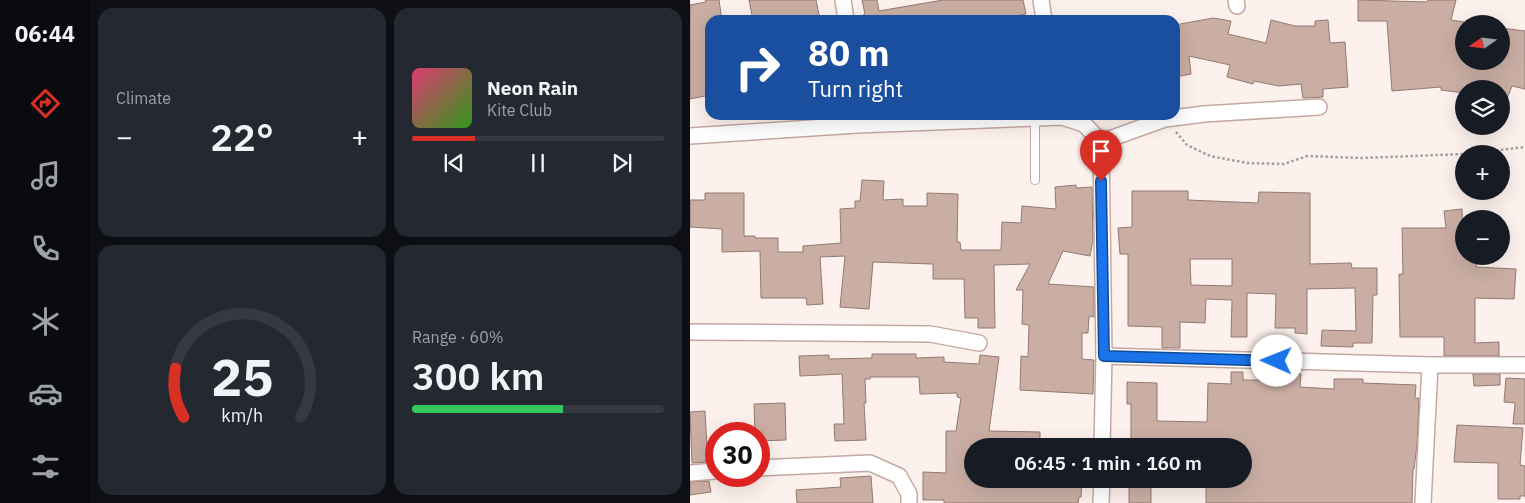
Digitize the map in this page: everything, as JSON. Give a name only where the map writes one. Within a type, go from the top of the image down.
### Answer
[{"type":"street","points":[[843,0],[845,15]]},
{"type":"street","points":[[1041,0],[1043,15]]},
{"type":"street","points":[[1180,117],[1319,107]]},
{"type":"street","points":[[690,136],[856,120]]},
{"type":"street","points":[[1073,120],[1084,124],[1101,142],[1104,356],[1102,438]]},
{"type":"street","points":[[1101,142],[1162,120]]},
{"type":"street","points":[[690,332],[930,334],[979,343]]},
{"type":"street","points":[[1104,356],[1430,365],[1525,365]]},
{"type":"street","points":[[1423,503],[1430,365]]},
{"type":"street","points":[[770,468],[870,463],[899,476],[909,494],[909,503]]},
{"type":"street","points":[[690,473],[705,472]]},
{"type":"street","points":[[1101,503],[1102,488]]},
{"type":"lane","points":[[1035,120],[1035,180]]},
{"type":"path","points":[[1166,120],[1187,145],[1210,156],[1247,164],[1284,164],[1307,156],[1362,158],[1455,154]]},
{"type":"path","points":[[1510,149],[1525,147]]},
{"type":"building","points":[[705,0],[719,0],[721,15],[705,15],[705,96],[690,99],[690,5],[706,2]]},
{"type":"building","points":[[749,0],[816,0],[819,15],[752,15]]},
{"type":"building","points":[[862,0],[877,0],[879,11],[943,0],[1023,0],[1026,14],[863,15],[865,14]]},
{"type":"building","points":[[1358,0],[1427,2],[1428,0],[1456,0],[1451,20],[1455,21],[1455,70],[1510,70],[1510,29],[1525,31],[1525,89],[1512,86],[1510,91],[1510,80],[1455,80],[1455,92],[1441,90],[1441,87],[1392,91],[1387,21],[1358,21]]},
{"type":"building","points":[[1213,18],[1231,21],[1228,34],[1266,43],[1271,20],[1295,26],[1315,26],[1315,21],[1328,20],[1330,43],[1345,42],[1348,87],[1323,89],[1323,97],[1303,98],[1301,84],[1279,86],[1254,81],[1253,84],[1227,77],[1230,65],[1189,56],[1191,74],[1180,76],[1180,24]]},
{"type":"building","points":[[862,180],[884,181],[883,200],[903,199],[903,206],[927,206],[927,193],[958,194],[957,242],[960,242],[961,250],[1001,250],[1002,222],[1021,223],[1022,206],[1056,209],[1055,187],[1076,185],[1076,188],[1092,187],[1093,240],[1090,256],[1063,251],[1048,284],[1094,287],[1094,317],[1089,316],[1088,333],[1082,333],[1082,359],[1094,360],[1093,394],[1020,390],[1021,356],[1028,357],[1029,325],[1022,324],[1023,290],[1016,290],[1030,264],[994,265],[995,328],[978,328],[978,318],[965,318],[964,279],[933,279],[933,264],[873,262],[869,309],[840,307],[845,256],[820,257],[823,304],[807,305],[806,298],[761,298],[760,251],[722,252],[722,229],[690,227],[690,200],[705,200],[705,193],[744,193],[744,236],[778,238],[778,252],[803,252],[803,246],[841,243],[840,209],[855,208],[855,201],[860,201]]},
{"type":"building","points":[[1132,191],[1188,191],[1188,200],[1258,203],[1259,192],[1310,193],[1310,264],[1351,263],[1352,268],[1377,268],[1377,295],[1373,295],[1372,343],[1353,343],[1353,347],[1321,346],[1322,330],[1356,331],[1355,288],[1307,289],[1307,334],[1295,333],[1295,328],[1275,328],[1276,294],[1247,293],[1247,337],[1231,337],[1232,300],[1206,299],[1205,323],[1180,322],[1180,348],[1162,348],[1162,327],[1128,326],[1128,254],[1120,254],[1118,228],[1132,227]],"holes":[[[1190,259],[1232,259],[1232,286],[1191,285]]]},
{"type":"building","points":[[1462,209],[1455,210],[1455,265],[1516,269],[1514,299],[1475,298],[1475,343],[1499,342],[1499,356],[1444,356],[1444,337],[1400,337],[1399,274],[1403,274],[1402,228],[1446,228],[1444,211]]},
{"type":"building","points":[[872,354],[916,354],[916,358],[944,357],[944,362],[979,364],[980,355],[999,357],[989,431],[1040,432],[1040,438],[964,438],[964,488],[1082,488],[1081,497],[1079,497],[1078,503],[944,503],[944,500],[923,500],[923,472],[946,473],[946,431],[956,431],[961,398],[957,397],[957,393],[920,394],[919,377],[870,377],[870,379],[865,379],[866,440],[835,441],[834,424],[844,424],[842,374],[800,376],[799,356],[829,355],[829,359],[872,358]]},
{"type":"building","points":[[1231,372],[1243,372],[1243,380],[1288,380],[1288,373],[1301,374],[1300,387],[1334,389],[1334,379],[1363,379],[1363,383],[1416,385],[1415,398],[1419,398],[1412,503],[1206,503],[1206,488],[1252,488],[1252,438],[1131,438],[1131,404],[1127,404],[1127,382],[1157,383],[1157,421],[1207,422],[1208,383],[1231,384]]},
{"type":"building","points":[[1473,374],[1500,374],[1500,385],[1474,386]]},
{"type":"building","points":[[1506,378],[1525,379],[1525,424],[1513,424],[1515,403],[1504,402]]},
{"type":"building","points":[[785,403],[786,440],[770,441],[770,422],[755,422],[754,404]]},
{"type":"building","points":[[705,411],[705,462],[692,463],[690,412]]},
{"type":"building","points":[[1457,425],[1523,428],[1520,465],[1525,466],[1525,496],[1520,496],[1520,499],[1498,499],[1498,463],[1454,462]]},
{"type":"building","points":[[871,476],[873,503],[797,503],[796,490],[841,487],[840,478]]},
{"type":"building","points":[[705,481],[705,487],[710,487],[711,492],[690,495],[690,482]]},
{"type":"building","points":[[1129,488],[1151,488],[1151,503],[1129,503]]},
{"type":"route","points":[[1101,181],[1104,356],[1277,361]]}]
